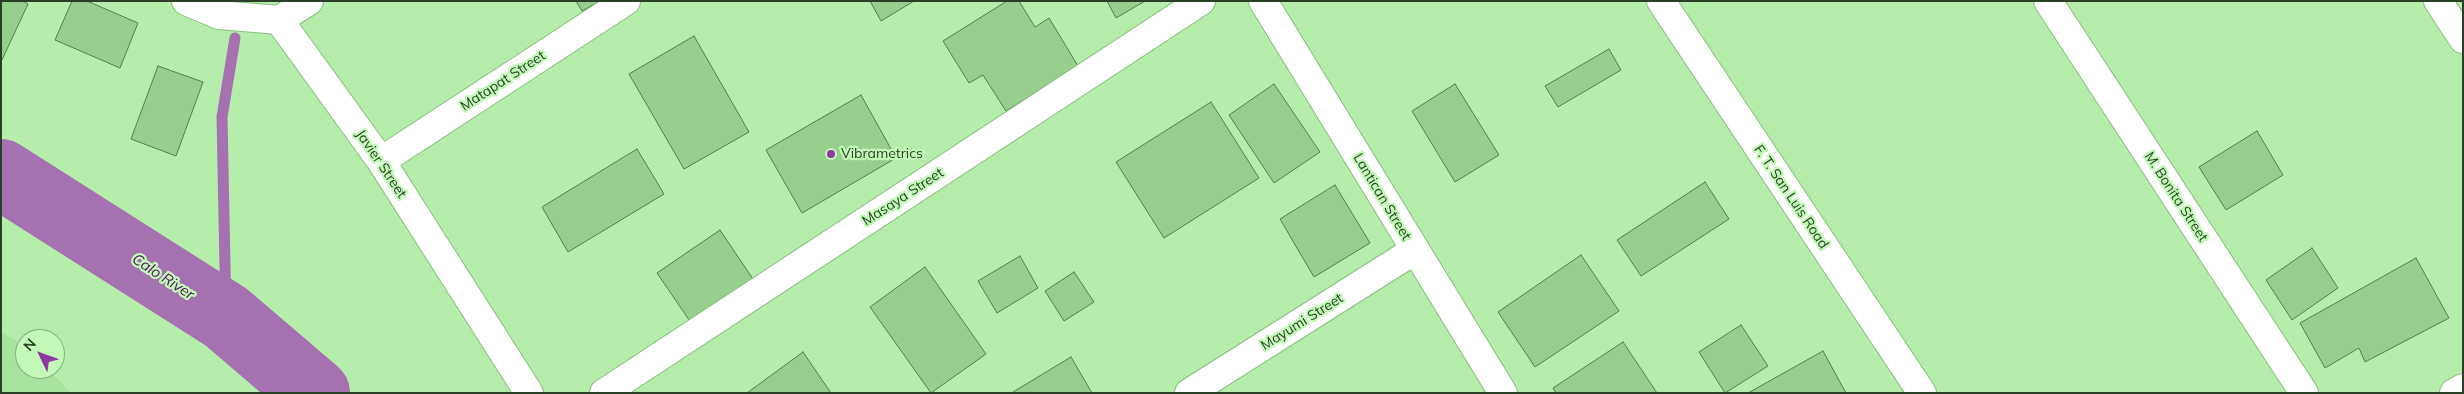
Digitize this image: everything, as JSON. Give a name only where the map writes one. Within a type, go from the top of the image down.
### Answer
[{"type":"street","points":[[186,1],[219,15],[279,20],[309,1]]},
{"type":"street","name":"Matapat Street","points":[[381,161],[626,1]]},
{"type":"street","name":"Masaya Street","points":[[604,393],[1201,1]]},
{"type":"street","name":"Lantican Street","points":[[1263,1],[1503,393]]},
{"type":"street","name":"F. T. San Luis Road","points":[[1661,1],[1922,393]]},
{"type":"street","name":"M. Bonita Street","points":[[2048,1],[2304,393]]},
{"type":"street","points":[[2438,1],[2463,39]]},
{"type":"street","name":"Javier Street","points":[[279,20],[381,161],[529,393]]},
{"type":"street","name":"Mayumi Street","points":[[1189,393],[1414,250]]},
{"type":"street","points":[[2454,393],[2463,388]]},
{"type":"shaded area","points":[[1,332],[15,340],[15,379],[58,379],[71,393],[1,393]]},
{"type":"building","points":[[1,1],[23,1],[28,4],[1,62]]},
{"type":"building","points":[[72,1],[87,1],[138,23],[120,68],[55,40]]},
{"type":"building","points":[[576,1],[600,1],[582,11]]},
{"type":"building","points":[[870,1],[914,1],[881,21]]},
{"type":"building","points":[[1007,1],[1019,1],[1035,27],[1049,18],[1078,66],[1006,111],[983,75],[969,83],[943,41]]},
{"type":"building","points":[[1107,1],[1145,1],[1116,18]]},
{"type":"building","points":[[694,36],[749,132],[684,169],[629,74]]},
{"type":"building","points":[[1609,49],[1621,70],[1558,107],[1545,86]]},
{"type":"building","points":[[158,66],[203,82],[176,156],[131,139]]},
{"type":"building","points":[[1274,84],[1320,152],[1274,183],[1229,115]]},
{"type":"building","points":[[1455,84],[1499,155],[1455,182],[1412,111]]},
{"type":"building","name":"Vibrametrics","points":[[861,95],[896,158],[802,213],[766,150]]},
{"type":"building","points":[[1211,102],[1259,178],[1164,238],[1116,162]]},
{"type":"building","points":[[2257,131],[2283,175],[2226,210],[2199,167]]},
{"type":"building","points":[[637,149],[664,194],[568,252],[542,207]]},
{"type":"building","points":[[1705,182],[1729,219],[1641,276],[1617,240]]},
{"type":"building","points":[[1335,185],[1370,243],[1314,277],[1280,219]]},
{"type":"building","points":[[720,230],[759,288],[696,330],[657,273]]},
{"type":"building","points":[[2312,248],[2338,288],[2292,320],[2266,280]]},
{"type":"building","points":[[1581,255],[1619,311],[1535,367],[1498,312]]},
{"type":"building","points":[[1020,256],[1038,288],[997,313],[978,281]]},
{"type":"building","points":[[2416,258],[2449,318],[2365,362],[2359,348],[2325,368],[2300,323]]},
{"type":"building","points":[[925,267],[986,354],[931,393],[870,307]]},
{"type":"building","points":[[1074,272],[1094,302],[1064,321],[1045,291]]},
{"type":"building","points":[[1741,325],[1768,366],[1725,393],[1699,352]]},
{"type":"building","points":[[1623,342],[1657,393],[1556,393],[1553,388]]},
{"type":"building","points":[[1823,351],[1846,393],[1748,393]]},
{"type":"building","points":[[803,352],[831,393],[747,393]]},
{"type":"building","points":[[1071,357],[1092,393],[1013,392]]},
{"type":"waterway","points":[[226,317],[222,117],[235,38]]},
{"type":"waterway","name":"Calo River","points":[[1,174],[226,317],[315,393]]},
{"type":"place","name":"Vibrametrics","points":[[831,154]]}]
